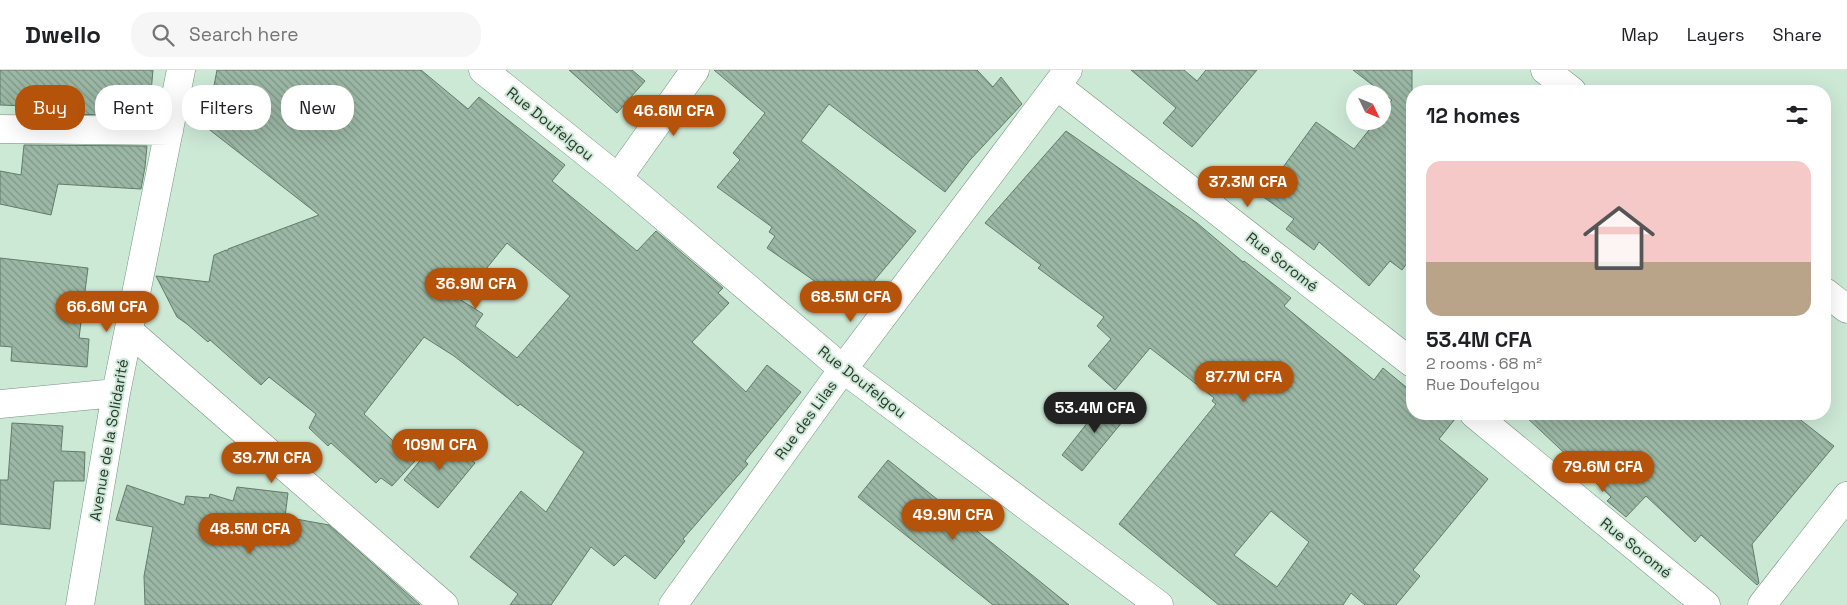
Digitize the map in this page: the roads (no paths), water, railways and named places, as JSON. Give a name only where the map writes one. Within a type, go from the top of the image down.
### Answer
[{"type":"street","name":"Avenue de la Solidarité","points":[[80,605],[116,393],[181,70]]},
{"type":"street","name":"Rue Doufelgou","points":[[483,70],[618,178],[842,369],[1159,605]]},
{"type":"street","points":[[618,178],[695,70]]},
{"type":"street","points":[[1545,70],[1564,85]]},
{"type":"street","name":"Rue Soromé","points":[[1063,78],[1406,358]]},
{"type":"street","name":"Rue des Lilas","points":[[673,605],[842,369],[1063,78]]},
{"type":"street","points":[[0,129],[168,131]]},
{"type":"street","points":[[1831,297],[1847,310]]},
{"type":"street","points":[[129,330],[444,605]]},
{"type":"street","points":[[0,404],[116,393]]},
{"type":"street","name":"Rue Soromé","points":[[1481,420],[1706,605]]},
{"type":"street","points":[[1762,605],[1847,496]]}]
